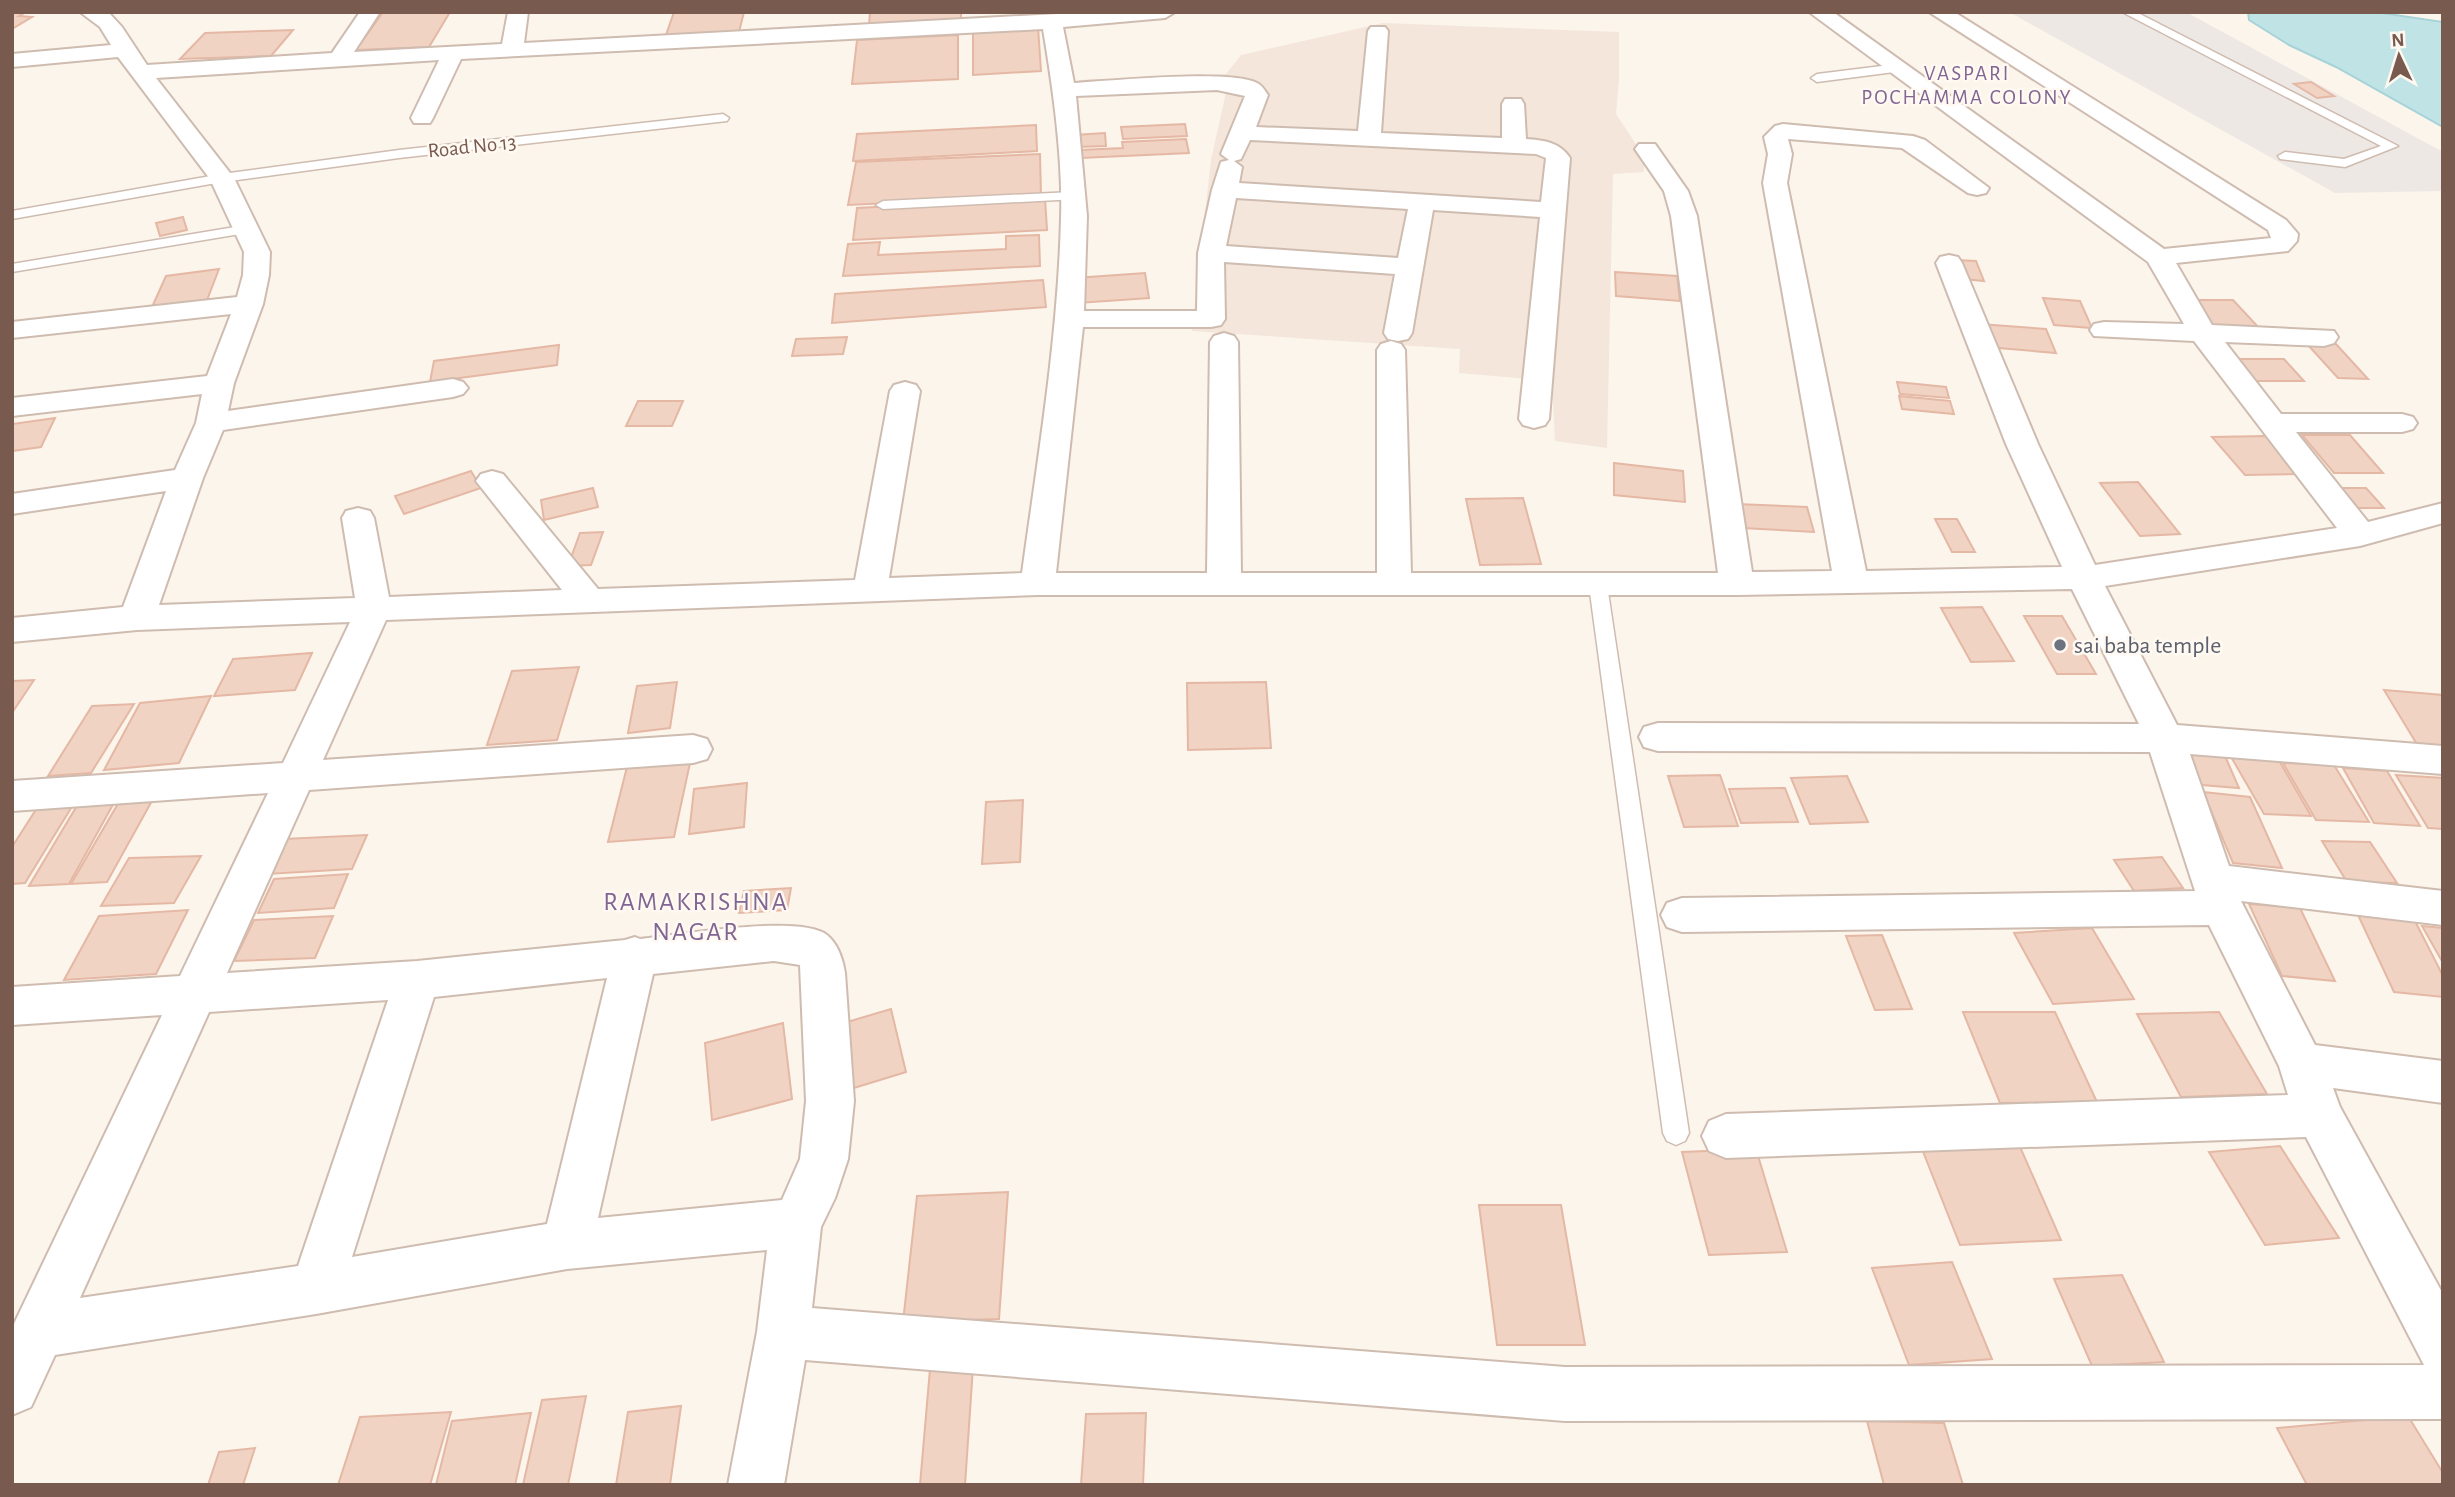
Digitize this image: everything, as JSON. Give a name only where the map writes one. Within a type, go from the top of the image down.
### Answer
[{"type":"street","points":[[90,12],[102,17],[114,27],[124,50],[222,178],[257,252],[256,275],[249,304],[219,383],[211,423],[187,478],[137,618]]},
{"type":"street","points":[[339,58],[370,12]]},
{"type":"street","points":[[512,51],[518,12]]},
{"type":"street","points":[[141,72],[339,58],[1052,22],[1165,12]]},
{"type":"street","points":[[1819,12],[2159,257],[2204,335],[2360,535]]},
{"type":"street","points":[[1939,12],[2253,210],[2286,234],[2279,245],[2159,257]]},
{"type":"street","points":[[1038,584],[1070,319],[1072,196],[1064,90],[1052,22]]},
{"type":"street","points":[[1369,139],[1378,31]]},
{"type":"street","points":[[12,61],[124,50]]},
{"type":"street","points":[[422,118],[453,54]]},
{"type":"street","points":[[1064,90],[1238,85],[1250,88],[1257,95],[1232,161],[1211,253],[1210,319],[1070,319]]},
{"type":"street","points":[[1513,104],[1514,146]]},
{"type":"street","points":[[1851,582],[1775,183],[1780,154],[1776,137],[1783,131],[1905,141],[1917,145],[1977,188]]},
{"type":"street","points":[[1232,161],[1369,139],[1548,148],[1555,153],[1558,158],[1534,419]]},
{"type":"street","points":[[1647,149],[1676,191],[1684,216],[1737,584]]},
{"type":"street","points":[[1232,161],[1422,202],[1553,210]]},
{"type":"street","points":[[1394,583],[1394,342],[1422,202]]},
{"type":"street","points":[[1211,253],[1409,267]]},
{"type":"street","points":[[1949,264],[2022,444],[2084,578],[2165,738],[2218,894],[2301,1064],[2319,1115],[2443,1347]]},
{"type":"street","points":[[12,330],[249,304]]},
{"type":"street","points":[[2104,330],[2325,337]]},
{"type":"street","points":[[1224,341],[1224,585]]},
{"type":"street","points":[[12,407],[219,383]]},
{"type":"street","points":[[211,423],[453,388]]},
{"type":"street","points":[[870,589],[905,391]]},
{"type":"street","points":[[2273,424],[2402,423]]},
{"type":"street","points":[[12,504],[187,478]]},
{"type":"street","points":[[492,481],[588,600]]},
{"type":"street","points":[[12,630],[137,618],[1038,584],[1598,585],[2084,578],[2360,535],[2441,516]]},
{"type":"street","points":[[12,1388],[374,608],[358,518]]},
{"type":"street","points":[[1658,737],[2165,738],[2443,761]]},
{"type":"street","points":[[12,796],[693,749]]},
{"type":"street","points":[[1682,915],[2218,894],[2443,908]]},
{"type":"street","points":[[12,1006],[417,980],[635,955],[774,943],[811,947],[821,960],[830,1101],[824,1159],[810,1198],[796,1223],[783,1332],[756,1485]]},
{"type":"street","points":[[567,1245],[635,955]]},
{"type":"street","points":[[317,1289],[417,980]]},
{"type":"street","points":[[2301,1064],[2443,1082]]},
{"type":"street","points":[[1726,1136],[2319,1115]]},
{"type":"street","points":[[39,1331],[317,1289],[567,1245],[796,1223]]},
{"type":"street","points":[[783,1332],[1565,1394],[2443,1392]]},
{"type":"lane","points":[[2127,12],[2392,146],[2345,163],[2285,156]]},
{"type":"lane","points":[[1817,78],[1898,68]]},
{"type":"lane","name":"Road No 13","points":[[12,215],[222,178],[399,154],[723,118]]},
{"type":"lane","points":[[883,205],[1072,196]]},
{"type":"lane","points":[[12,268],[247,229]]},
{"type":"lane","points":[[1598,585],[1676,1133]]},
{"type":"shaded area","points":[[2009,12],[2186,12],[2443,152],[2443,191],[2335,193]]},
{"type":"shaded area","points":[[1383,23],[1619,32],[1616,114],[1644,156],[1644,172],[1613,174],[1607,448],[1555,441],[1552,381],[1459,373],[1460,349],[1192,331],[1211,160],[1227,88],[1081,92],[1079,80],[1226,74],[1241,55]]},
{"type":"water","points":[[2248,12],[2375,12],[2443,22],[2443,127],[2336,67],[2289,45],[2249,20]]},
{"type":"building","points":[[12,12],[26,12],[19,16],[32,17],[12,29]]},
{"type":"building","points":[[383,12],[450,12],[429,47],[356,50]]},
{"type":"building","points":[[674,12],[744,12],[739,32],[666,35]]},
{"type":"building","points":[[870,12],[961,12],[961,21],[869,26]]},
{"type":"building","points":[[1038,27],[1041,71],[973,75],[973,30]]},
{"type":"building","points":[[293,30],[271,56],[180,59],[205,33]]},
{"type":"building","points":[[958,35],[958,79],[852,84],[857,40]]},
{"type":"building","points":[[2311,82],[2334,96],[2317,98],[2294,84]]},
{"type":"building","points":[[1185,124],[1187,136],[1123,139],[1121,127]]},
{"type":"building","points":[[1036,125],[1037,151],[853,161],[857,134]]},
{"type":"building","points":[[1105,133],[1106,146],[1075,147],[1074,135]]},
{"type":"building","points":[[1186,139],[1189,153],[1081,158],[1080,150],[1123,148],[1122,142]]},
{"type":"building","points":[[1040,154],[1041,196],[848,205],[856,162]]},
{"type":"building","points":[[1045,198],[1047,230],[853,240],[857,208]]},
{"type":"building","points":[[183,217],[187,230],[160,236],[156,223]]},
{"type":"building","points":[[1039,235],[1040,266],[843,276],[848,244],[880,242],[878,255],[1006,249],[1006,236]]},
{"type":"building","points":[[1956,260],[1976,261],[1984,281],[1964,279]]},
{"type":"building","points":[[219,269],[207,300],[152,307],[166,276]]},
{"type":"building","points":[[1615,272],[1677,276],[1680,301],[1616,296]]},
{"type":"building","points":[[1145,273],[1149,298],[1078,303],[1075,278]]},
{"type":"building","points":[[1043,280],[1046,307],[832,323],[835,294]]},
{"type":"building","points":[[2043,298],[2080,301],[2092,328],[2054,325]]},
{"type":"building","points":[[2187,300],[2233,300],[2260,329],[2213,329]]},
{"type":"building","points":[[1979,324],[2046,329],[2056,353],[1987,347]]},
{"type":"building","points":[[847,337],[843,354],[792,356],[796,339]]},
{"type":"building","points":[[2307,344],[2336,344],[2368,379],[2338,378]]},
{"type":"building","points":[[559,345],[557,365],[430,382],[434,361]]},
{"type":"building","points":[[2235,359],[2284,359],[2304,381],[2254,381]]},
{"type":"building","points":[[1897,382],[1946,387],[1949,398],[1900,394]]},
{"type":"building","points":[[1899,396],[1950,401],[1954,414],[1902,409]]},
{"type":"building","points":[[638,401],[683,401],[672,426],[626,426]]},
{"type":"building","points":[[55,418],[41,447],[12,451],[12,424]]},
{"type":"building","points":[[2302,435],[2350,435],[2383,473],[2334,473]]},
{"type":"building","points":[[2266,436],[2300,474],[2245,475],[2212,437]]},
{"type":"building","points":[[1614,463],[1683,471],[1685,502],[1614,495]]},
{"type":"building","points":[[471,471],[481,488],[404,514],[395,496]]},
{"type":"building","points":[[2138,482],[2180,534],[2140,536],[2100,483]]},
{"type":"building","points":[[593,488],[598,507],[544,520],[541,500]]},
{"type":"building","points":[[2340,488],[2366,488],[2384,508],[2358,508]]},
{"type":"building","points":[[1523,498],[1541,564],[1480,565],[1466,499]]},
{"type":"building","points":[[1736,504],[1807,507],[1814,532],[1742,528]]},
{"type":"building","points":[[1935,519],[1957,519],[1975,552],[1952,552]]},
{"type":"building","points":[[603,532],[591,565],[568,566],[580,533]]},
{"type":"building","points":[[1982,607],[2014,661],[1971,662],[1941,608]]},
{"type":"building","name":"sai baba temple","points":[[2024,616],[2062,616],[2096,674],[2057,674]]},
{"type":"building","points":[[312,653],[295,690],[214,696],[233,659]]},
{"type":"building","points":[[579,667],[557,740],[487,745],[512,671]]},
{"type":"building","points":[[34,680],[12,713],[12,681]]},
{"type":"building","points":[[677,682],[670,728],[628,733],[637,686]]},
{"type":"building","points":[[1266,682],[1271,748],[1188,750],[1187,683]]},
{"type":"building","points":[[2384,690],[2443,695],[2443,748],[2418,746]]},
{"type":"building","points":[[211,696],[179,763],[104,770],[140,703]]},
{"type":"building","points":[[134,704],[91,773],[48,776],[92,706]]},
{"type":"building","points":[[2177,751],[2225,756],[2239,788],[2190,784]]},
{"type":"building","points":[[2230,755],[2277,757],[2311,816],[2264,814]]},
{"type":"building","points":[[690,763],[674,837],[608,842],[627,767]]},
{"type":"building","points":[[2283,763],[2334,765],[2369,822],[2316,820]]},
{"type":"building","points":[[2343,768],[2387,771],[2420,826],[2374,823]]},
{"type":"building","points":[[1720,775],[1738,826],[1684,827],[1668,776]]},
{"type":"building","points":[[2396,775],[2443,778],[2443,829],[2428,828]]},
{"type":"building","points":[[1847,776],[1868,822],[1810,824],[1791,778]]},
{"type":"building","points":[[747,783],[744,827],[689,834],[694,789]]},
{"type":"building","points":[[1785,788],[1798,822],[1741,823],[1729,789]]},
{"type":"building","points":[[2203,792],[2250,797],[2282,868],[2233,863]]},
{"type":"building","points":[[153,799],[107,882],[71,884],[119,802]]},
{"type":"building","points":[[1023,800],[1020,862],[982,864],[986,802]]},
{"type":"building","points":[[115,801],[69,884],[29,886],[78,804]]},
{"type":"building","points":[[73,805],[25,883],[12,884],[12,847],[37,808]]},
{"type":"building","points":[[367,835],[352,869],[267,874],[284,839]]},
{"type":"building","points":[[2322,841],[2370,842],[2397,883],[2347,882]]},
{"type":"building","points":[[201,856],[174,903],[101,906],[129,858]]},
{"type":"building","points":[[2162,857],[2183,888],[2134,891],[2114,860]]},
{"type":"building","points":[[348,874],[334,908],[258,913],[274,879]]},
{"type":"building","points":[[791,888],[787,910],[739,913],[744,891]]},
{"type":"building","points":[[2249,904],[2300,908],[2335,981],[2282,976]]},
{"type":"building","points":[[188,910],[156,974],[64,980],[99,916]]},
{"type":"building","points":[[2358,915],[2415,921],[2443,976],[2443,997],[2394,992]]},
{"type":"building","points":[[333,916],[315,958],[234,961],[254,920]]},
{"type":"building","points":[[2422,926],[2443,928],[2443,963]]},
{"type":"building","points":[[2092,928],[2134,999],[2053,1004],[2014,933]]},
{"type":"building","points":[[1882,935],[1912,1009],[1875,1010],[1846,936]]},
{"type":"building","points":[[891,1009],[906,1072],[841,1092],[827,1028]]},
{"type":"building","points":[[1963,1012],[2055,1012],[2097,1102],[2000,1103]]},
{"type":"building","points":[[2219,1012],[2267,1094],[2181,1097],[2137,1014]]},
{"type":"building","points":[[783,1023],[792,1099],[712,1120],[705,1043]]},
{"type":"building","points":[[2017,1140],[2061,1240],[1960,1245],[1920,1144]]},
{"type":"building","points":[[2280,1146],[2339,1238],[2265,1245],[2209,1152]]},
{"type":"building","points":[[1756,1149],[1787,1252],[1709,1255],[1682,1152]]},
{"type":"building","points":[[1008,1192],[999,1319],[903,1322],[917,1196]]},
{"type":"building","points":[[1479,1205],[1561,1205],[1585,1345],[1497,1345]]},
{"type":"building","points":[[1952,1262],[1992,1359],[1909,1365],[1872,1268]]},
{"type":"building","points":[[2122,1275],[2164,1362],[2092,1366],[2054,1279]]},
{"type":"building","points":[[973,1367],[965,1485],[920,1485],[930,1369]]},
{"type":"building","points":[[586,1396],[568,1485],[523,1485],[542,1400]]},
{"type":"building","points":[[681,1406],[670,1485],[616,1485],[628,1412]]},
{"type":"building","points":[[451,1412],[430,1485],[338,1485],[360,1417]]},
{"type":"building","points":[[531,1413],[515,1485],[436,1485],[452,1421]]},
{"type":"building","points":[[1146,1413],[1143,1485],[1081,1485],[1086,1414]]},
{"type":"building","points":[[2408,1416],[2443,1473],[2443,1485],[2307,1485],[2277,1428]]},
{"type":"building","points":[[1867,1421],[1944,1423],[1963,1485],[1884,1485]]},
{"type":"building","points":[[255,1448],[243,1485],[208,1485],[219,1452]]},
{"type":"place","name":"sai baba temple","points":[[2060,645]]},
{"type":"district","name":"VASPARI POCHAMMA COLONY","points":[[1967,85]]},
{"type":"district","name":"RAMAKRISHNA NAGAR","points":[[696,916]]}]
